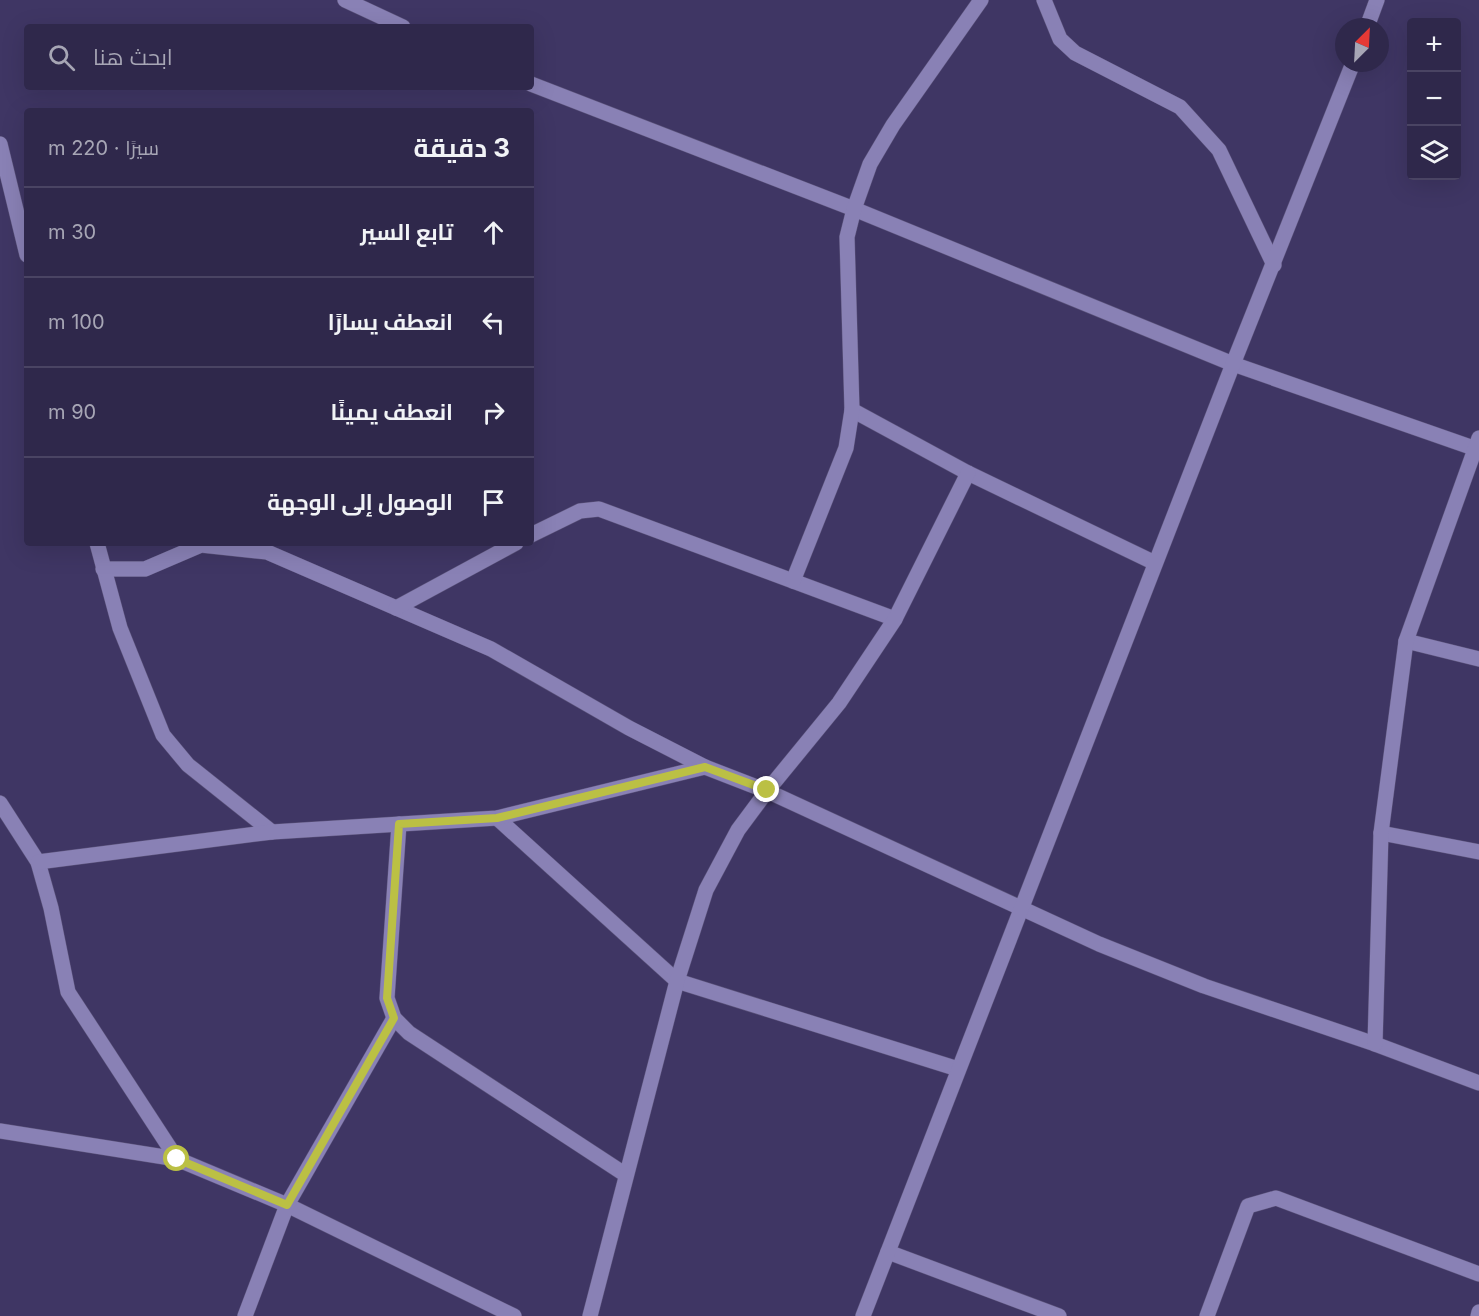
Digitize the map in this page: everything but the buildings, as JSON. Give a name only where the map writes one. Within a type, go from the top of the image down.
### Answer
[{"type":"street","points":[[345,0],[397,24]]},
{"type":"street","points":[[793,582],[846,448],[852,410],[847,237],[854,209],[870,164],[892,125],[981,0]]},
{"type":"street","points":[[1044,0],[1060,39],[1075,52],[1180,107],[1219,150],[1274,265]]},
{"type":"street","points":[[1370,18],[1377,0]]},
{"type":"street","points":[[863,1316],[1155,563],[1349,72]]},
{"type":"street","points":[[534,85],[854,209],[1233,364],[1477,445],[1406,640],[1381,834],[1375,1044]]},
{"type":"street","points":[[0,144],[24,243]]},
{"type":"street","points":[[852,410],[968,473],[1155,563]]},
{"type":"street","points":[[591,1316],[677,981],[706,890],[738,830],[767,790],[839,703],[895,619],[968,473]]},
{"type":"street","points":[[534,534],[580,511],[599,509],[895,619]]},
{"type":"street","points":[[98,546],[120,628],[164,735],[188,765],[272,832]]},
{"type":"street","points":[[103,568],[145,569],[201,546],[267,552],[491,649],[629,728],[705,767],[767,790],[1099,944],[1204,986],[1375,1044],[1479,1083]]},
{"type":"street","points":[[396,608],[510,546]]},
{"type":"street","points":[[1406,640],[1479,660]]},
{"type":"street","points":[[38,862],[272,832],[497,818],[705,767]]},
{"type":"street","points":[[0,803],[38,862],[51,908],[68,992],[177,1159]]},
{"type":"street","points":[[497,818],[677,981],[958,1069]]},
{"type":"street","points":[[399,824],[387,998],[394,1018],[409,1034],[626,1175]]},
{"type":"street","points":[[1381,834],[1479,852]]},
{"type":"street","points":[[245,1316],[287,1205],[394,1018]]},
{"type":"street","points":[[0,1131],[177,1159],[287,1205],[505,1314]]},
{"type":"street","points":[[1207,1316],[1248,1206],[1276,1198],[1479,1274]]},
{"type":"street","points":[[888,1252],[1040,1312],[1059,1316]]},
{"type":"route","points":[[177,1159],[287,1205],[394,1018],[387,998],[399,824],[497,818],[705,767],[767,790]]}]
